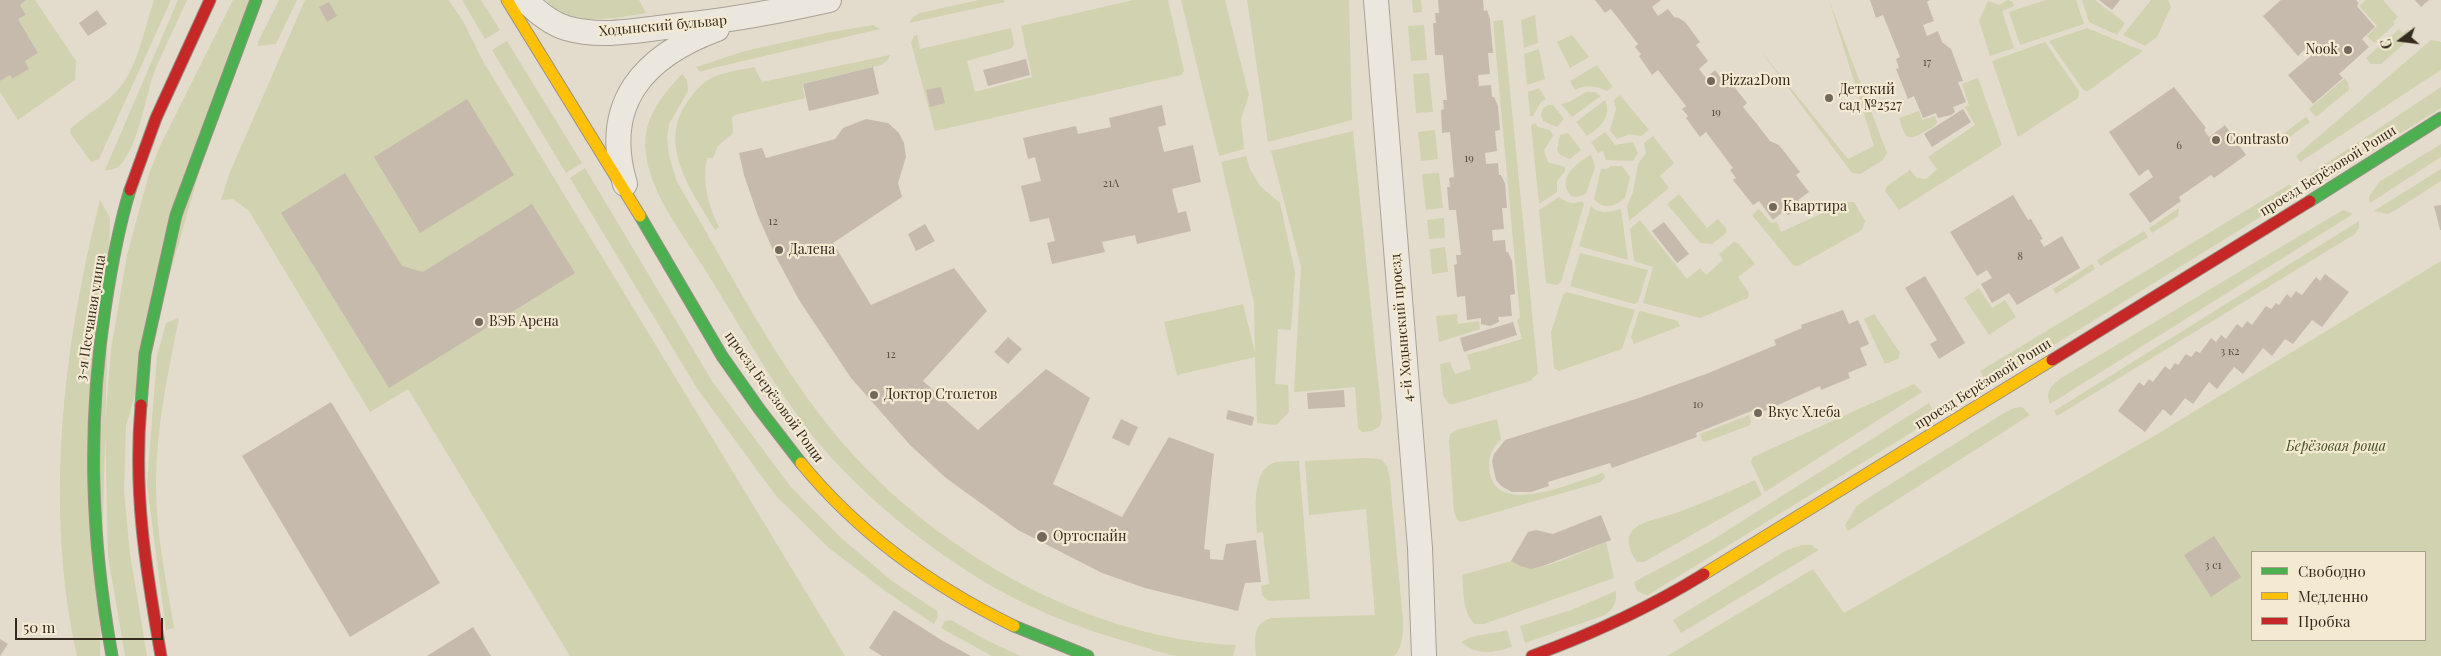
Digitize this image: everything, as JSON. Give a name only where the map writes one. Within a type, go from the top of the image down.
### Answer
[{"type":"street","name":"3-я Песчаная улица","points":[[112,656],[100,598],[92,515],[92,430],[98,349],[112,269],[130,192],[165,96],[210,0]]},
{"type":"street","name":"проезд Берёзовой Рощи","points":[[508,0],[732,370],[809,472],[853,519],[905,561],[998,619],[1049,643],[1088,656]]},
{"type":"street","name":"Ходынский бульвар","points":[[525,0],[539,13],[564,27],[590,32],[652,30],[751,17],[829,0]]},
{"type":"street","name":"4-й Ходынский проезд","points":[[1376,0],[1420,548],[1424,656]]},
{"type":"street","points":[[161,656],[143,552],[138,484],[139,426],[145,354],[176,215],[258,2]]},
{"type":"street","name":"Ходынский бульвар","points":[[628,196],[618,149],[619,126],[626,101],[640,78],[661,56],[694,38],[751,17]]},
{"type":"street","name":"проезд Берёзовой Рощи","points":[[1532,656],[1585,637],[1670,595],[2299,208],[2441,118]]},
{"type":"green space","points":[[26,0],[35,0],[76,61],[75,80],[18,120],[0,92],[0,81],[10,75],[12,79],[29,69],[25,61],[38,53],[18,19],[26,15],[20,5]]},
{"type":"green space","points":[[154,0],[171,0],[99,159],[91,162],[70,133],[71,128],[111,97],[124,83],[140,48]]},
{"type":"green space","points":[[178,0],[187,0],[155,70],[133,143],[120,165],[114,169],[105,170]]},
{"type":"green space","points":[[233,0],[249,0],[126,426],[124,490],[130,554],[147,656],[125,656],[108,556],[105,425],[111,350],[127,255],[149,174],[160,146]]},
{"type":"green space","points":[[279,0],[297,0],[276,44],[258,46],[258,42]]},
{"type":"green space","name":"ВЭБ Арена","points":[[305,0],[448,0],[450,2],[464,23],[484,63],[845,656],[570,656],[408,389],[370,412],[249,211],[233,199],[221,200],[230,172]]},
{"type":"green space","points":[[462,0],[481,0],[500,30],[485,39]]},
{"type":"green space","points":[[546,0],[639,0],[646,13],[607,19],[580,18],[567,15],[556,9]]},
{"type":"green space","points":[[979,0],[1004,0],[1005,2],[909,23],[913,17],[920,13]]},
{"type":"green space","points":[[1133,0],[1168,0],[1184,71],[1181,75],[935,131],[911,43],[914,36],[917,35],[920,49],[1011,28],[1014,44],[1012,48],[967,61],[975,92],[1032,77],[1021,26]]},
{"type":"green space","points":[[1181,0],[1225,0],[1249,95],[1241,119],[1244,149],[1219,156]]},
{"type":"green space","points":[[1247,0],[1349,0],[1352,120],[1268,142]]},
{"type":"green space","points":[[1412,0],[1421,0],[1422,12],[1413,13]]},
{"type":"green space","points":[[1829,0],[1887,153],[1883,160],[1860,174],[1852,173],[1760,50],[1848,159],[1874,146]]},
{"type":"green space","points":[[2008,0],[2013,2],[2014,6],[2002,11],[2014,48],[1990,56],[1979,21],[1988,1],[1999,5]]},
{"type":"green space","points":[[2046,0],[2076,0],[2084,24],[2020,45],[2009,12]]},
{"type":"green space","points":[[2082,0],[2095,0],[2125,23],[2117,35],[2089,22]]},
{"type":"green space","points":[[2151,0],[2168,0],[2171,7],[2157,37],[2145,46],[2123,35]]},
{"type":"green space","points":[[2366,0],[2383,0],[2398,17],[2393,22],[2395,24],[2374,43],[2367,36],[2377,26],[2359,6]]},
{"type":"green space","points":[[1535,15],[1538,43],[1524,48],[1521,20]]},
{"type":"green space","points":[[1503,20],[1538,373],[1530,381],[1449,404],[1443,395],[1440,364],[1450,362],[1455,374],[1471,369],[1467,355],[1522,339],[1517,320],[1520,317],[1493,21]]},
{"type":"green space","points":[[873,25],[880,29],[700,72],[696,67],[745,51],[826,33]]},
{"type":"green space","points":[[1424,25],[1427,60],[1411,61],[1408,26]]},
{"type":"green space","points":[[2087,28],[2143,51],[2088,91],[2083,90],[2049,41]]},
{"type":"green space","points":[[2399,29],[2403,33],[2408,29],[2413,36],[2381,64],[2371,64],[2366,58]]},
{"type":"green space","points":[[1572,35],[1589,57],[1570,68],[1557,42]]},
{"type":"green space","points":[[2431,40],[2441,42],[2441,70],[2300,162],[2296,156]]},
{"type":"green space","points":[[507,41],[582,163],[566,173],[492,50]]},
{"type":"green space","points":[[2045,42],[2079,91],[2078,98],[2018,137],[1992,61]]},
{"type":"green space","points":[[1539,49],[1545,79],[1527,85],[1524,54]]},
{"type":"green space","points":[[890,55],[888,60],[881,65],[802,84],[805,98],[735,115],[732,118],[733,133],[718,146],[713,158],[707,158],[705,176],[707,193],[719,227],[715,230],[688,184],[676,151],[675,134],[679,118],[688,101],[704,83],[716,76],[754,67],[762,82]]},
{"type":"green space","points":[[1597,65],[1613,87],[1607,91],[1591,86],[1575,90],[1570,81]]},
{"type":"green space","points":[[1429,73],[1433,112],[1416,113],[1413,74]]},
{"type":"green space","points":[[682,74],[687,80],[688,91],[669,124],[667,138],[669,156],[677,182],[744,298],[797,384],[855,457],[899,500],[949,539],[1002,573],[1058,602],[1117,624],[1176,638],[1236,645],[1233,656],[1178,656],[1167,654],[1092,631],[1032,607],[975,576],[939,552],[887,512],[840,467],[802,422],[768,372],[679,230],[654,184],[646,154],[645,142],[647,131],[654,110],[660,100]]},
{"type":"green space","points":[[1978,78],[2002,145],[1899,210],[1885,191],[1887,186],[1910,170],[1917,178],[1926,179],[1937,169],[1928,157],[1975,125],[1965,107],[1969,105],[1962,84]]},
{"type":"green space","points":[[2345,78],[2349,90],[2316,117],[2309,109]]},
{"type":"green space","points":[[2441,87],[2441,108],[2321,183],[2314,181],[2309,175]]},
{"type":"green space","points":[[1539,88],[1546,99],[1541,102],[1533,116],[1530,116],[1528,92]]},
{"type":"green space","points":[[1586,92],[1595,92],[1601,96],[1572,117],[1561,104],[1569,102]]},
{"type":"green space","points":[[1620,95],[1649,130],[1641,136],[1630,134],[1617,139],[1610,130],[1616,109],[1614,100]]},
{"type":"green space","points":[[1605,100],[1607,112],[1604,121],[1587,136],[1576,122]]},
{"type":"green space","points":[[1553,105],[1564,119],[1557,127],[1543,121],[1541,115],[1543,108]]},
{"type":"green space","points":[[1919,111],[1922,120],[1935,116],[1937,122],[1930,129],[1909,137],[1905,133],[1899,118]]},
{"type":"green space","points":[[2306,117],[2310,122],[2287,139],[2283,134]]},
{"type":"green space","points":[[1535,123],[1538,127],[1550,130],[1553,136],[1544,150],[1548,162],[1565,167],[1565,171],[1557,181],[1557,192],[1539,204],[1531,125]]},
{"type":"green space","points":[[1435,130],[1438,159],[1421,161],[1418,132]]},
{"type":"green space","points":[[1353,131],[1382,418],[1380,426],[1372,431],[1362,432],[1358,428],[1355,387],[1294,392],[1301,267],[1271,151]]},
{"type":"green space","points":[[1605,132],[1615,145],[1633,142],[1638,153],[1633,161],[1606,160],[1603,151],[1598,153],[1591,142]]},
{"type":"green space","points":[[1568,133],[1581,150],[1570,159],[1560,155],[1557,150],[1560,135]]},
{"type":"green space","points":[[1653,136],[1674,163],[1660,176],[1669,188],[1629,221],[1627,206],[1633,192],[1638,164],[1646,153],[1644,143]]},
{"type":"green space","points":[[2441,144],[2441,157],[2370,203],[2369,197],[2379,182]]},
{"type":"green space","points":[[1591,154],[1595,167],[1586,194],[1577,197],[1571,196],[1567,189],[1567,177],[1579,162]]},
{"type":"green space","points":[[1246,156],[1250,169],[1260,186],[1280,203],[1295,272],[1291,330],[1278,329],[1275,384],[1288,385],[1289,412],[1276,425],[1257,423],[1255,357],[1177,375],[1164,322],[1243,304],[1255,353],[1254,303],[1221,162]]},
{"type":"green space","points":[[1611,166],[1622,166],[1630,177],[1625,198],[1617,204],[1605,206],[1594,199],[1601,169],[1607,169]]},
{"type":"green space","points":[[585,168],[712,381],[790,486],[839,536],[892,581],[937,611],[938,617],[934,624],[885,591],[829,548],[777,497],[698,390],[570,178]]},
{"type":"green space","points":[[2441,169],[2441,181],[2394,211],[2387,214],[2374,211]]},
{"type":"green space","points":[[1439,173],[1443,208],[1426,210],[1422,174]]},
{"type":"green space","points":[[2290,184],[2291,198],[2004,376],[1993,379],[1984,378],[1980,371]]},
{"type":"green space","points":[[1679,194],[1707,228],[1718,219],[1726,228],[1726,233],[1712,244],[1700,243],[1667,204]]},
{"type":"green space","points":[[1559,197],[1570,203],[1582,201],[1584,204],[1561,282],[1557,285],[1546,283],[1539,210]]},
{"type":"green space","points":[[100,200],[110,218],[100,656],[77,656],[67,599],[61,542],[62,427],[76,313]]},
{"type":"green space","points":[[1847,202],[1854,202],[1865,221],[1862,230],[1798,266],[1793,265],[1752,215],[1759,209],[1771,223],[1777,222],[1781,232]]},
{"type":"green space","points":[[1591,206],[1602,212],[1621,209],[1628,260],[1579,246]]},
{"type":"green space","points":[[2179,208],[2178,216],[2152,233],[2149,228]]},
{"type":"green space","points":[[2343,210],[2353,214],[2050,404],[2048,396],[2050,389],[2061,378]]},
{"type":"green space","points":[[1444,218],[1445,238],[1429,239],[1427,220]]},
{"type":"green space","points":[[1640,220],[1687,279],[1700,268],[1706,275],[1723,260],[1719,254],[1734,242],[1738,243],[1755,264],[1738,277],[1749,293],[1748,298],[1700,318],[1643,303],[1653,267],[1634,261],[1630,229]]},
{"type":"green space","points":[[2359,221],[2359,228],[2355,234],[2057,416],[2054,411]]},
{"type":"green space","points":[[2144,231],[2148,237],[2100,266],[2097,260]]},
{"type":"green space","points":[[1445,247],[1448,272],[1432,274],[1430,249]]},
{"type":"green space","points":[[1580,253],[1648,270],[1638,302],[1634,304],[1570,286]]},
{"type":"green space","name":"Берёзовая роща","points":[[2441,261],[2441,656],[1667,656],[1813,569],[1844,613],[2154,436]]},
{"type":"green space","points":[[2092,264],[2095,269],[2056,294],[2053,289]]},
{"type":"green space","points":[[1979,288],[1992,308],[2005,300],[2016,317],[1989,335],[1964,298]]},
{"type":"green space","points":[[1567,292],[1635,310],[1622,349],[1559,371],[1554,368],[1551,332],[1563,295]]},
{"type":"green space","points":[[1639,312],[1678,321],[1680,326],[1634,344],[1631,337]]},
{"type":"green space","points":[[1457,314],[1458,324],[1479,321],[1480,329],[1439,342],[1436,316]]},
{"type":"green space","points":[[1874,314],[1900,353],[1898,359],[1885,364],[1864,319]]},
{"type":"green space","points":[[179,318],[163,401],[158,442],[156,484],[160,538],[174,628],[166,630],[147,485],[157,356],[166,323]]},
{"type":"green space","points":[[1914,384],[1922,392],[1765,492],[1751,462],[1753,457]]},
{"type":"green space","points":[[1929,403],[1933,411],[1930,421],[1648,595],[1637,590],[1634,582],[1709,542]]},
{"type":"green space","points":[[2022,407],[2030,415],[1848,531],[1845,525],[1856,507],[1865,500],[2004,413],[2014,408]]},
{"type":"green space","points":[[1749,415],[1750,425],[1705,442],[1702,441],[1700,434]]},
{"type":"green space","points":[[1497,419],[1501,439],[1491,455],[1489,464],[1490,474],[1496,487],[1508,493],[1523,495],[1540,493],[1603,473],[1605,477],[1601,482],[1462,522],[1457,520],[1454,512],[1450,434],[1457,430]]},
{"type":"green space","points":[[1381,459],[1387,466],[1390,479],[1403,621],[1403,635],[1397,653],[1394,656],[1256,656],[1256,632],[1260,624],[1271,618],[1375,615],[1366,509],[1309,515],[1305,461]]},
{"type":"green space","points":[[1299,461],[1310,599],[1269,601],[1262,595],[1261,586],[1269,584],[1263,532],[1257,533],[1256,493],[1258,482],[1268,466],[1276,462]]},
{"type":"green space","points":[[1755,480],[1762,495],[1644,562],[1637,562],[1629,546],[1629,538],[1630,534],[1637,527]]},
{"type":"green space","points":[[1606,542],[1614,578],[1484,624],[1475,624],[1468,614],[1464,601],[1462,575],[1511,561],[1527,568],[1542,567]]},
{"type":"green space","points":[[1802,545],[1811,545],[1819,550],[1681,633],[1673,620],[1787,550]]},
{"type":"green space","points":[[1616,591],[1614,605],[1605,615],[1525,643],[1520,626],[1571,610]]},
{"type":"green space","points":[[951,620],[988,641],[1021,656],[992,656],[941,628],[945,621]]},
{"type":"green space","points":[[1507,630],[1512,647],[1505,649],[1485,652],[1473,650],[1461,642],[1472,637]]},
{"type":"building","points":[[0,0],[26,0],[20,5],[26,15],[18,19],[38,53],[25,61],[29,69],[12,79],[10,75],[0,81]]},
{"type":"building","points":[[1438,0],[1483,0],[1484,11],[1487,10],[1490,19],[1493,53],[1488,53],[1490,74],[1478,75],[1479,86],[1491,85],[1492,97],[1494,97],[1498,106],[1500,130],[1495,131],[1497,151],[1485,153],[1486,164],[1498,163],[1499,175],[1501,175],[1505,183],[1507,208],[1502,208],[1504,229],[1492,230],[1493,241],[1505,240],[1506,252],[1508,252],[1512,261],[1515,294],[1510,295],[1512,316],[1498,317],[1499,322],[1490,326],[1481,324],[1481,318],[1467,320],[1465,296],[1457,297],[1454,265],[1457,264],[1456,255],[1461,255],[1456,210],[1449,210],[1447,187],[1450,187],[1449,178],[1454,177],[1450,132],[1442,133],[1441,110],[1444,109],[1443,100],[1447,100],[1443,55],[1435,55],[1433,23],[1436,23],[1435,13],[1439,13]]},
{"type":"building","points":[[1595,0],[1661,0],[1652,7],[1658,16],[1668,9],[1675,18],[1677,17],[1685,22],[1700,42],[1696,45],[1708,61],[1699,69],[1706,78],[1715,70],[1723,80],[1724,78],[1732,84],[1747,103],[1743,107],[1770,141],[1779,145],[1800,172],[1796,175],[1809,192],[1798,200],[1802,204],[1796,212],[1788,215],[1784,211],[1773,220],[1759,201],[1753,205],[1733,180],[1736,178],[1730,170],[1733,168],[1706,132],[1700,137],[1686,118],[1688,116],[1682,109],[1686,106],[1658,70],[1652,75],[1639,56],[1641,54],[1635,47],[1638,44],[1611,9],[1605,13]]},
{"type":"building","points":[[1870,0],[1930,0],[1927,2],[1934,21],[1923,25],[1927,36],[1938,31],[1942,42],[1951,49],[1963,81],[1958,82],[1966,102],[1953,107],[1955,112],[1951,115],[1938,118],[1936,113],[1923,118],[1914,96],[1908,99],[1896,69],[1899,68],[1896,59],[1900,57],[1883,15],[1876,18]]},
{"type":"building","points":[[2099,0],[2120,0],[2112,10]]},
{"type":"building","points":[[2281,0],[2356,0],[2359,3],[2357,6],[2375,27],[2362,39],[2369,47],[2339,74],[2343,78],[2313,104],[2288,75],[2311,56],[2305,49],[2298,56],[2263,16]]},
{"type":"building","points":[[2415,0],[2429,0],[2421,7]]},
{"type":"building","points":[[329,2],[337,16],[327,22],[319,7]]},
{"type":"building","points":[[97,10],[107,24],[88,36],[79,23]]},
{"type":"building","points":[[1026,59],[1030,75],[988,86],[983,70]]},
{"type":"building","points":[[873,67],[879,94],[809,111],[803,84]]},
{"type":"building","points":[[941,87],[945,103],[930,107],[926,90]]},
{"type":"building","points":[[2174,87],[2206,128],[2204,130],[2209,137],[2225,125],[2246,155],[2214,178],[2211,175],[2179,197],[2181,201],[2150,223],[2129,194],[2153,177],[2148,169],[2139,176],[2109,132]]},
{"type":"building","points":[[467,99],[514,175],[420,233],[374,157]]},
{"type":"building","points":[[1162,105],[1166,125],[1158,127],[1164,152],[1193,145],[1201,182],[1172,189],[1178,213],[1186,211],[1191,231],[1137,244],[1135,235],[1102,242],[1105,252],[1052,264],[1047,243],[1055,241],[1049,218],[1030,222],[1021,186],[1041,181],[1035,157],[1028,159],[1023,138],[1076,126],[1078,134],[1111,127],[1109,118]]},
{"type":"building","points":[[1963,109],[1971,122],[1932,147],[1924,134]]},
{"type":"building","points":[[866,119],[888,123],[899,133],[904,143],[906,157],[898,183],[902,197],[833,243],[871,305],[954,268],[987,311],[923,381],[978,430],[1046,369],[1090,398],[1053,484],[1122,517],[1169,437],[1214,454],[1204,549],[1210,550],[1210,559],[1223,560],[1226,544],[1256,540],[1261,582],[1245,583],[1238,611],[1145,588],[1102,573],[1018,530],[946,478],[911,446],[851,378],[799,300],[776,257],[758,216],[744,175],[739,153],[762,148],[766,158],[835,139],[843,128]]},
{"type":"building","points":[[345,173],[402,266],[423,272],[532,204],[575,273],[389,388],[281,213]]},
{"type":"building","points":[[2013,195],[2028,220],[2031,219],[2043,239],[2040,240],[2044,247],[2062,236],[2080,268],[2017,305],[2009,293],[1992,303],[1981,284],[1992,278],[1987,270],[1977,276],[1950,232]]},
{"type":"building","points":[[2441,205],[2441,230],[2440,230],[2434,206]]},
{"type":"building","points":[[1664,222],[1689,254],[1677,263],[1652,231]]},
{"type":"building","points":[[925,224],[935,241],[916,251],[908,234]]},
{"type":"building","points":[[2325,274],[2349,292],[2322,327],[2312,320],[2293,344],[2285,339],[2272,356],[2263,348],[2243,374],[2234,367],[2217,389],[2209,382],[2193,404],[2185,398],[2171,416],[2163,409],[2145,432],[2118,411],[2139,382],[2144,386],[2149,379],[2153,382],[2165,366],[2170,370],[2175,363],[2178,365],[2186,354],[2191,357],[2196,351],[2200,353],[2211,338],[2216,342],[2221,335],[2226,339],[2237,324],[2242,328],[2247,321],[2252,325],[2266,306],[2271,309],[2276,303],[2279,305],[2287,294],[2291,298],[2296,291],[2302,295],[2316,277],[2320,281]]},
{"type":"building","points":[[1925,276],[1965,343],[1939,359],[1930,344],[1937,340],[1905,288]]},
{"type":"building","points":[[1843,310],[1849,324],[1858,320],[1869,344],[1860,348],[1867,365],[1848,373],[1850,378],[1821,390],[1820,386],[1756,415],[1754,410],[1696,433],[1697,437],[1612,468],[1610,463],[1548,482],[1549,486],[1531,492],[1512,492],[1501,486],[1496,480],[1492,462],[1494,454],[1505,440],[1636,399],[1706,374],[1776,345],[1774,340],[1802,328],[1801,325]]},
{"type":"building","points":[[1513,322],[1517,335],[1464,352],[1460,338]]},
{"type":"building","points":[[1008,337],[1022,349],[1008,364],[994,352]]},
{"type":"building","points":[[1344,390],[1345,407],[1308,409],[1307,393]]},
{"type":"building","points":[[331,402],[440,583],[350,637],[242,456]]},
{"type":"building","points":[[1228,410],[1254,417],[1252,426],[1226,419]]},
{"type":"building","points":[[1121,419],[1138,427],[1129,446],[1112,438]]},
{"type":"building","points":[[1601,515],[1611,540],[1531,569],[1511,561],[1528,532],[1536,530],[1553,534]]},
{"type":"building","points":[[2214,536],[2241,577],[2211,597],[2184,555]]},
{"type":"building","points":[[894,610],[971,656],[882,656],[869,648]]},
{"type":"building","points":[[473,627],[491,656],[427,656]]},
{"type":"building","points":[[0,639],[8,644],[0,656]]},
{"type":"traffic: fast","points":[[141,405],[145,354],[176,215],[256,0]]},
{"type":"traffic: fast","points":[[2310,201],[2441,118]]},
{"type":"traffic: fast","points":[[112,656],[105,612],[96,526],[94,440],[99,353],[105,309],[115,249],[130,190]]},
{"type":"traffic: fast","points":[[640,216],[722,356],[760,410],[801,463]]},
{"type":"traffic: fast","points":[[1014,626],[1088,656]]},
{"type":"traffic: slow","points":[[507,0],[640,216]]},
{"type":"traffic: slow","points":[[1704,574],[2052,360]]},
{"type":"traffic: slow","points":[[801,463],[847,513],[899,556],[954,594],[1014,626]]},
{"type":"traffic: jam","points":[[130,190],[156,118],[210,0]]},
{"type":"traffic: jam","points":[[2052,360],[2310,201]]},
{"type":"traffic: jam","points":[[141,405],[139,470],[142,531],[161,656]]},
{"type":"traffic: jam","points":[[1532,656],[1620,619],[1704,574]]},
{"type":"place","name":"Nook","points":[[2348,50]]},
{"type":"place","name":"Pizza2Dom","points":[[1711,81]]},
{"type":"place","name":"Детский сад №2527","points":[[1829,98]]},
{"type":"place","name":"Contrasto","points":[[2216,140]]},
{"type":"place","name":"Квартира","points":[[1773,207]]},
{"type":"place","name":"Далена","points":[[779,250]]},
{"type":"place","name":"ВЭБ Арена","points":[[479,322]]},
{"type":"place","name":"Доктор Столетов","points":[[874,395]]},
{"type":"place","name":"Вкус Хлеба","points":[[1758,413]]},
{"type":"place","name":"Ортоспайн","points":[[1042,537]]}]
